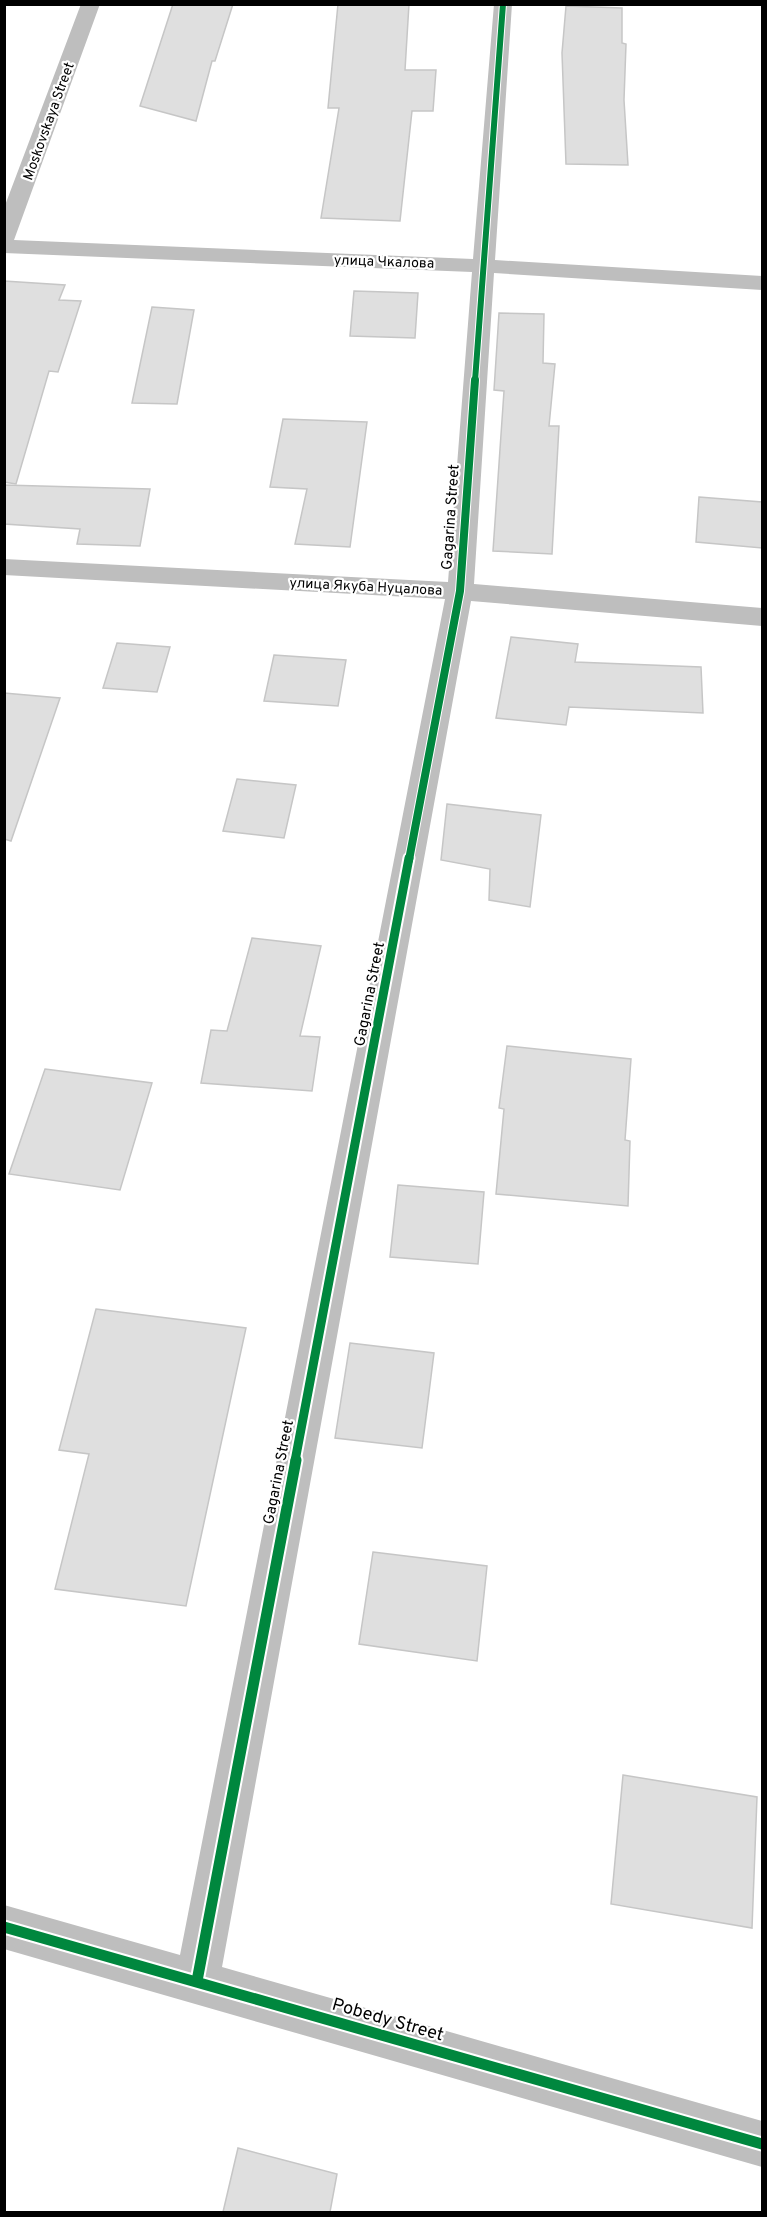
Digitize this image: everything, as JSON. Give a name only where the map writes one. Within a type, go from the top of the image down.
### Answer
[{"type":"street","name":"Moskovskaya Street","points":[[4,238],[91,4]]},
{"type":"street","name":"Gagarina Street","points":[[197,1981],[460,591],[503,4]]},
{"type":"street","name":"улица Чкалова","points":[[4,246],[483,266],[762,284]]},
{"type":"street","name":"улица Якуба Нуцалова","points":[[4,567],[460,591],[762,618]]},
{"type":"street","name":"Pobedy Street","points":[[4,1927],[762,2144]]},
{"type":"building","points":[[173,4],[233,4],[215,61],[212,61],[196,121],[140,106]]},
{"type":"building","points":[[338,4],[409,4],[405,70],[436,70],[433,111],[412,111],[400,221],[321,218],[339,108],[328,108]]},
{"type":"building","points":[[566,6],[622,8],[622,43],[626,44],[624,100],[628,165],[566,164],[562,53]]},
{"type":"building","points":[[4,281],[65,285],[59,300],[81,301],[58,372],[49,371],[16,484],[4,482]]},
{"type":"building","points":[[354,291],[418,293],[415,338],[350,336]]},
{"type":"building","points":[[152,307],[194,310],[177,404],[132,403]]},
{"type":"building","points":[[499,313],[544,314],[543,363],[555,364],[549,426],[559,426],[552,554],[493,551],[504,391],[494,390]]},
{"type":"building","points":[[283,419],[367,422],[350,547],[295,544],[307,489],[270,487]]},
{"type":"building","points":[[4,485],[150,489],[140,546],[77,544],[80,529],[4,524]]},
{"type":"building","points":[[699,497],[762,502],[762,548],[696,542]]},
{"type":"building","points":[[511,637],[578,644],[575,662],[701,667],[703,713],[569,707],[566,725],[496,718]]},
{"type":"building","points":[[117,643],[170,647],[157,692],[103,688]]},
{"type":"building","points":[[274,655],[346,660],[338,706],[264,701]]},
{"type":"building","points":[[4,693],[60,698],[11,841],[4,839]]},
{"type":"building","points":[[237,779],[296,785],[284,838],[223,831]]},
{"type":"building","points":[[447,804],[541,815],[530,907],[489,900],[490,869],[441,860]]},
{"type":"building","points":[[252,938],[321,946],[300,1036],[320,1037],[312,1091],[201,1083],[211,1030],[227,1031]]},
{"type":"building","points":[[507,1046],[631,1059],[625,1140],[630,1141],[628,1206],[496,1194],[504,1109],[499,1108]]},
{"type":"building","points":[[45,1069],[152,1083],[120,1190],[9,1174]]},
{"type":"building","points":[[398,1185],[484,1192],[478,1264],[390,1257]]},
{"type":"building","points":[[96,1309],[246,1328],[186,1606],[55,1589],[89,1454],[59,1450]]},
{"type":"building","points":[[350,1343],[434,1353],[422,1448],[335,1438]]},
{"type":"building","points":[[373,1552],[487,1566],[477,1661],[359,1644]]},
{"type":"building","points":[[623,1775],[757,1797],[752,1928],[611,1904]]},
{"type":"building","points":[[238,2148],[337,2174],[330,2212],[223,2212]]},
{"type":"cycle path","points":[[197,1981],[460,591],[503,4]]},
{"type":"cycle path","points":[[4,1927],[762,2144]]}]
